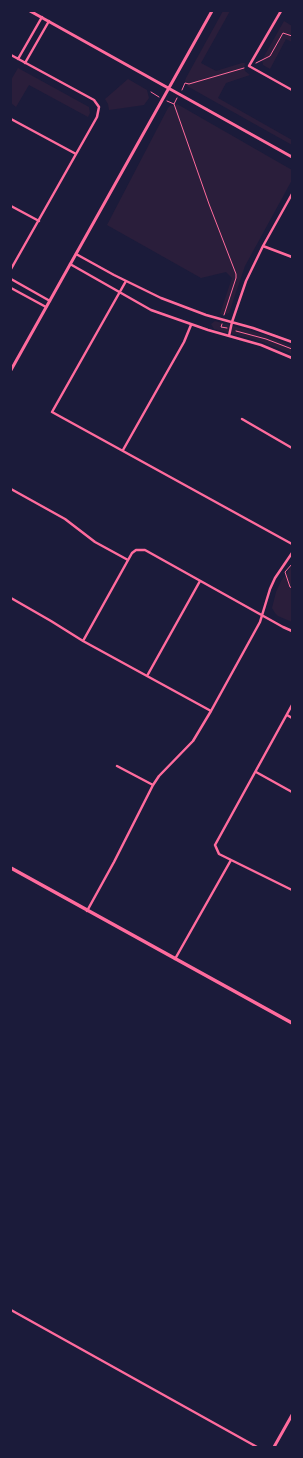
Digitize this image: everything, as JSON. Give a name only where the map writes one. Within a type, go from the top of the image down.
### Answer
[{"type":"main road","points":[[11,868],[292,1023]]},
{"type":"street","points":[[30,11],[292,157]]},
{"type":"street","points":[[11,370],[212,11]]},
{"type":"street","points":[[281,11],[249,66],[292,90]]},
{"type":"street","points":[[18,59],[42,17]]},
{"type":"street","points":[[25,63],[49,21]]},
{"type":"street","points":[[11,55],[94,100],[99,107],[97,117],[11,269]]},
{"type":"street","points":[[11,119],[76,154]]},
{"type":"street","points":[[229,336],[232,322],[246,281],[263,246],[292,194]]},
{"type":"street","points":[[11,206],[39,221]]},
{"type":"street","points":[[263,246],[292,257]]},
{"type":"street","points":[[76,254],[161,298],[188,309],[271,333],[292,342]]},
{"type":"street","points":[[70,264],[152,310],[191,325],[261,345],[292,358]]},
{"type":"street","points":[[11,279],[50,300]]},
{"type":"street","points":[[126,281],[52,412],[292,544]]},
{"type":"street","points":[[11,288],[46,308]]},
{"type":"street","points":[[123,450],[184,342],[191,325]]},
{"type":"street","points":[[242,420],[292,448]]},
{"type":"street","points":[[11,489],[66,519],[95,542],[128,560]]},
{"type":"street","points":[[83,641],[132,553],[136,550],[145,550],[262,616],[292,631]]},
{"type":"street","points":[[87,911],[153,785],[159,776],[192,741],[211,711],[257,629],[275,578],[292,553]]},
{"type":"street","points":[[147,676],[200,581]]},
{"type":"street","points":[[11,598],[83,641],[211,711]]},
{"type":"street","points":[[292,705],[215,845],[219,854],[292,890]]},
{"type":"street","points":[[287,715],[292,718]]},
{"type":"street","points":[[117,766],[153,785]]},
{"type":"street","points":[[256,772],[292,792]]},
{"type":"street","points":[[176,959],[230,860]]},
{"type":"street","points":[[11,1310],[257,1447]]},
{"type":"street","points":[[274,1447],[292,1414]]},
{"type":"path","points":[[174,104],[185,83],[189,84],[210,79],[243,69],[262,61],[270,56],[282,33],[292,36]]},
{"type":"path","points":[[151,92],[174,104],[236,274],[221,327],[266,339],[292,349]]},
{"type":"path","points":[[292,564],[285,572],[290,587],[292,588]]},
{"type":"shaded area","points":[[223,11],[230,11],[201,63],[216,71],[245,63],[245,71],[250,75],[226,83],[218,98],[292,140],[292,145],[187,86],[185,81],[186,78]]},
{"type":"shaded area","points":[[284,21],[292,26],[292,42],[286,39],[270,69],[263,65],[262,60]]},
{"type":"shaded area","points":[[18,68],[89,107],[90,113],[88,117],[29,85],[16,107],[11,103],[11,80]]},
{"type":"shaded area","points":[[128,79],[147,90],[149,98],[144,105],[109,110],[105,99]]},
{"type":"shaded area","points":[[177,104],[292,170],[292,180],[245,266],[229,313],[223,315],[220,314],[232,278],[226,272],[201,278],[107,225],[168,108]]},
{"type":"shaded area","points":[[215,321],[266,335],[292,346],[292,354],[260,341],[214,329],[211,324]]},
{"type":"shaded area","points":[[292,565],[292,622],[278,616],[272,608],[276,592],[281,581]]}]
